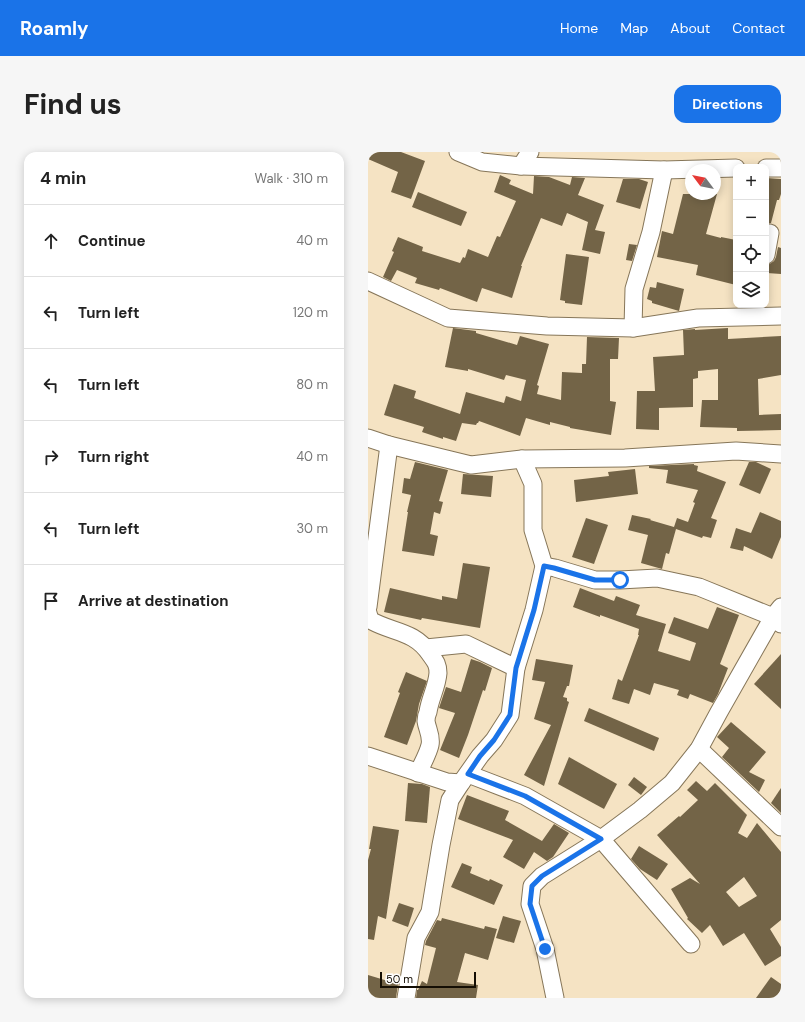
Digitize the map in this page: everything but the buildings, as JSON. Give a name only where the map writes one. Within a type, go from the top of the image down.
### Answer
[{"type":"street","points":[[458,152],[482,162],[526,159],[664,170],[733,168]]},
{"type":"street","points":[[769,168],[781,168]]},
{"type":"street","points":[[633,328],[634,289],[650,232],[664,170]]},
{"type":"street","points":[[769,238],[770,233]]},
{"type":"street","points":[[368,281],[448,318],[547,326],[633,328],[698,318],[763,311],[781,316]]},
{"type":"street","points":[[368,438],[389,445],[471,465],[522,459],[625,458],[736,451],[781,454]]},
{"type":"street","points":[[389,445],[368,615],[379,625],[404,633],[416,639],[426,648],[437,664],[438,673],[436,684],[429,703],[426,721],[430,735],[430,744],[418,773]]},
{"type":"street","points":[[406,998],[416,938],[430,912],[440,845],[450,800],[458,780],[494,740],[510,715],[516,668],[534,610],[544,566],[533,530],[533,484],[522,459]]},
{"type":"street","points":[[544,566],[595,580],[657,578],[699,587],[778,616],[722,705],[699,749],[672,783],[640,810],[601,839],[542,876],[532,886],[530,904],[545,949],[555,998]]},
{"type":"street","points":[[426,648],[466,644],[516,668]]},
{"type":"street","points":[[699,749],[781,827]]},
{"type":"street","points":[[368,756],[418,773],[458,780],[525,796],[601,839],[691,944]]},
{"type":"route","points":[[545,949],[530,904],[532,886],[542,876],[601,839],[525,796],[468,774],[480,756],[494,740],[510,715],[516,668],[534,610],[544,566],[595,580],[620,580]]}]
